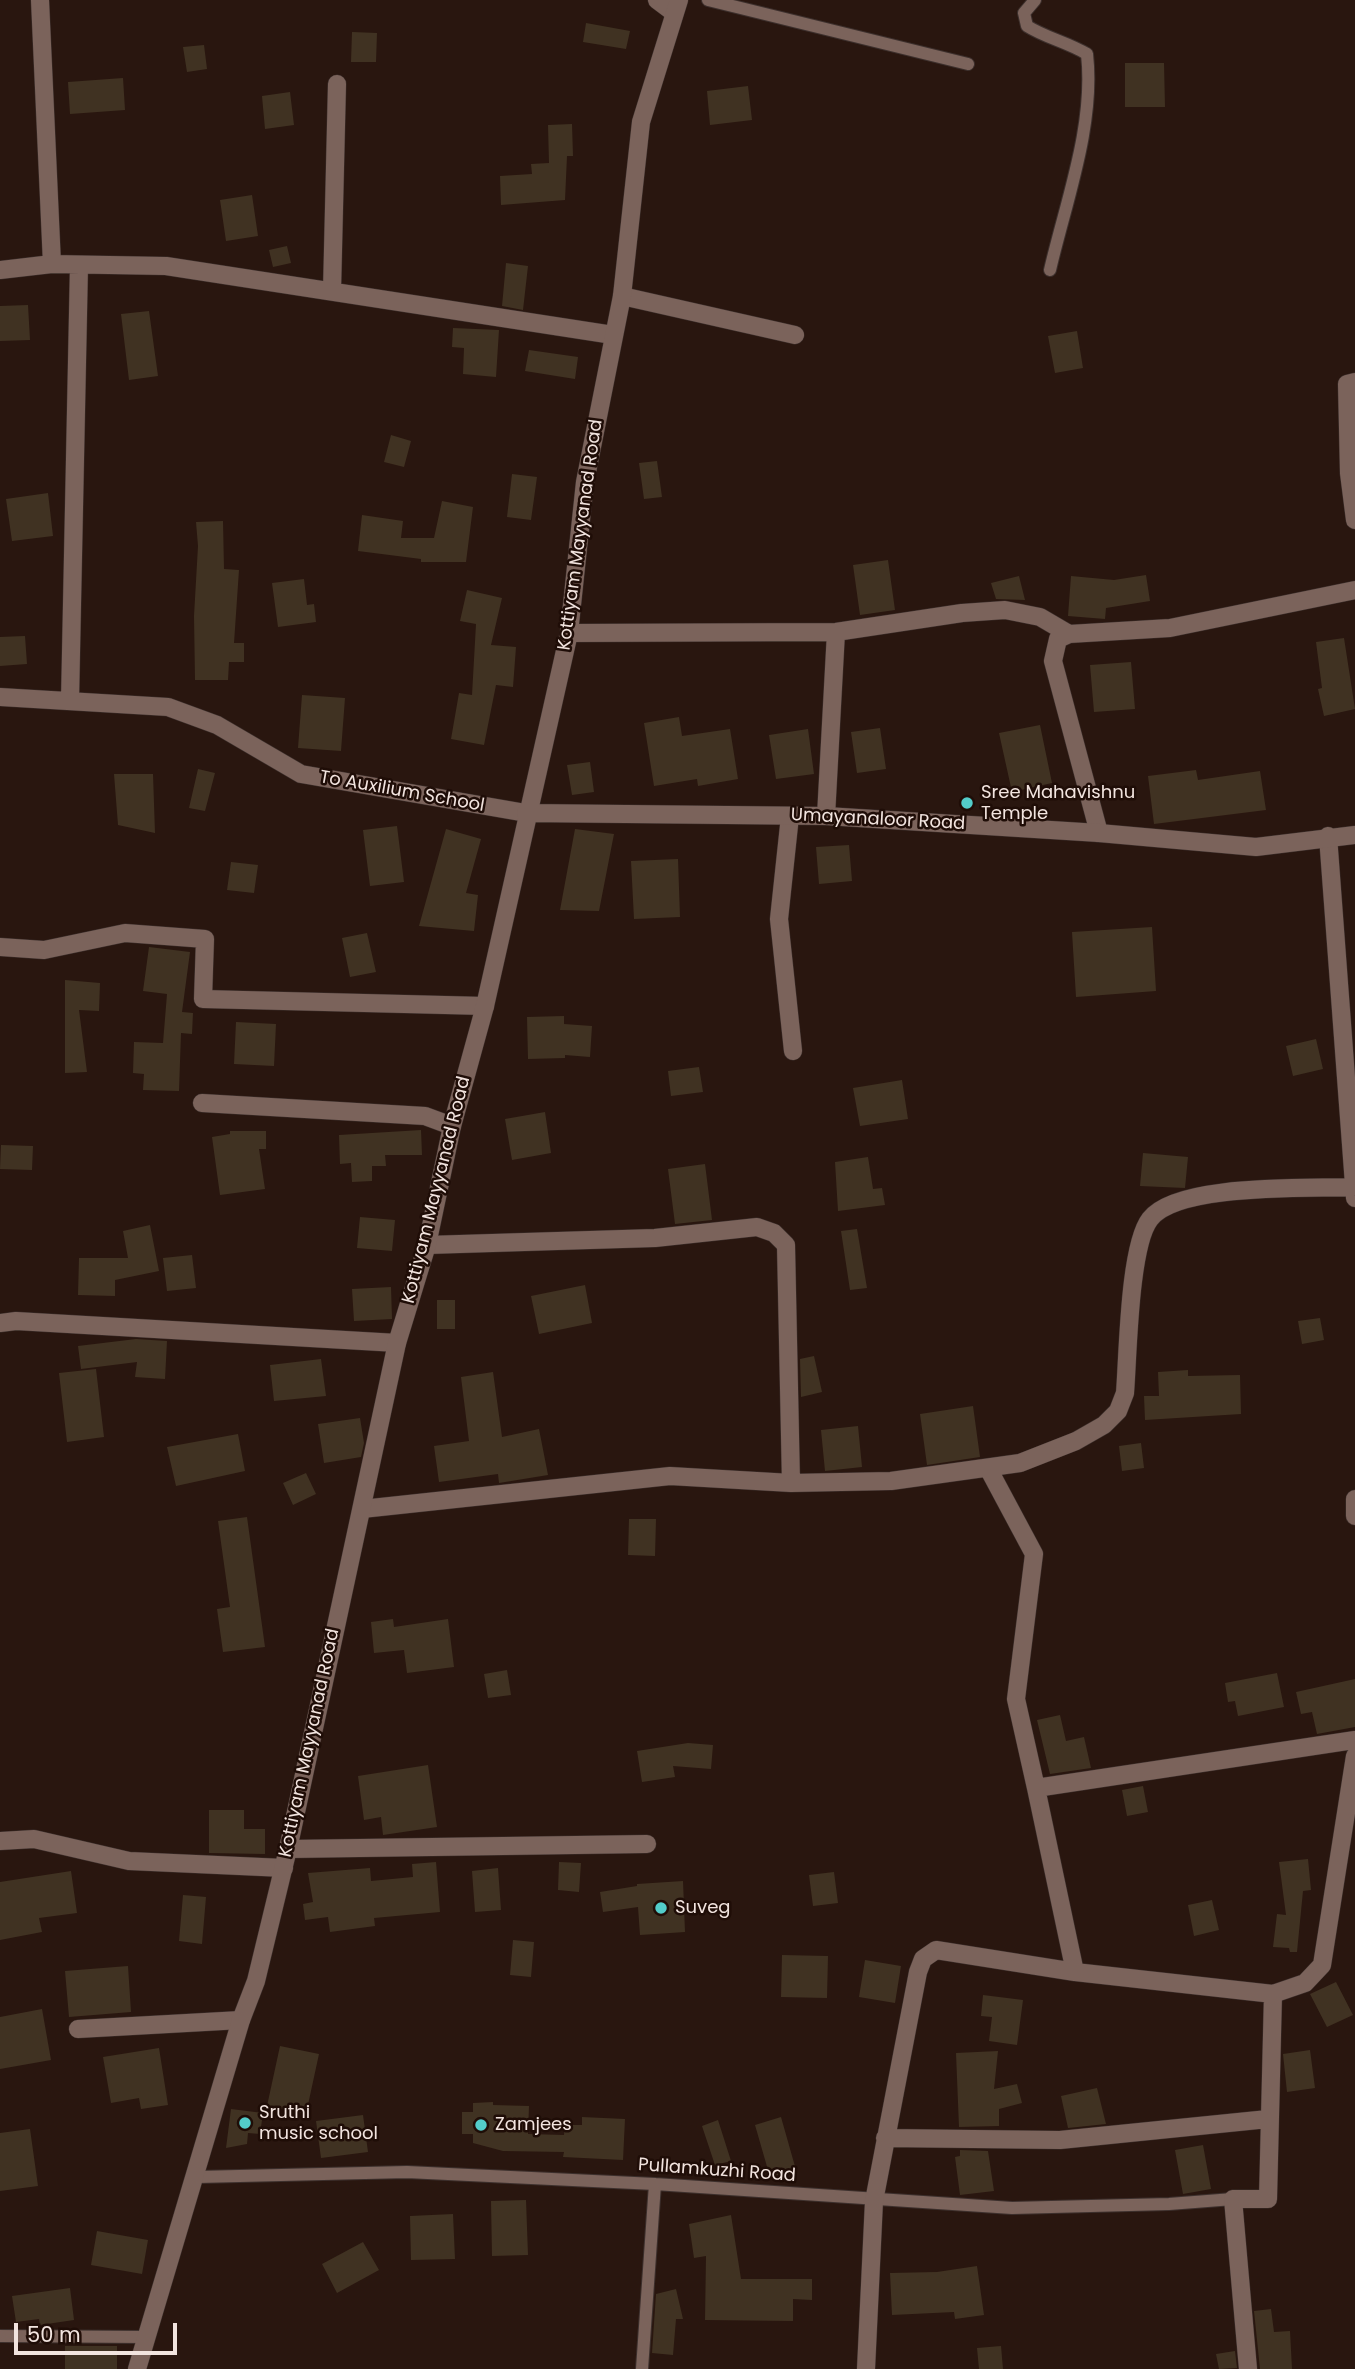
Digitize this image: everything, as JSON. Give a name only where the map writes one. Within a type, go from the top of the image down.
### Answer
[{"type":"street","points":[[40,0],[52,264]]},
{"type":"street","points":[[657,0],[676,6]]},
{"type":"street","name":"Kottiyam Mayyanad Road","points":[[137,2369],[256,1981],[284,1868],[397,1343],[427,1245],[452,1126],[485,1006],[526,813],[569,633],[585,482],[622,296],[641,122],[676,6]]},
{"type":"street","points":[[332,291],[337,84]]},
{"type":"street","points":[[0,270],[52,264],[166,266],[614,335]]},
{"type":"street","points":[[70,701],[79,265]]},
{"type":"street","points":[[622,296],[795,335]]},
{"type":"street","points":[[1355,382],[1347,384],[1349,473],[1355,520]]},
{"type":"street","points":[[1099,833],[1053,661],[1058,639],[1069,634],[1170,628],[1355,590]]},
{"type":"street","points":[[569,633],[836,632],[962,613],[1005,610],[1040,617],[1069,634]]},
{"type":"street","points":[[827,816],[836,632]]},
{"type":"street","name":"To Auxilium School","points":[[0,697],[168,708],[217,725],[300,774],[526,813]]},
{"type":"street","name":"Umayanaloor Road","points":[[526,813],[827,816],[1255,846],[1355,835]]},
{"type":"street","points":[[790,816],[779,919],[793,1051]]},
{"type":"street","points":[[362,1508],[670,1476],[791,1483],[891,1481],[1020,1463],[1076,1441],[1104,1425],[1118,1411],[1125,1394],[1135,1269],[1141,1236],[1150,1218],[1169,1205],[1201,1194],[1354,1193],[1328,836]]},
{"type":"street","points":[[0,947],[44,950],[125,933],[205,939],[203,999],[485,1006]]},
{"type":"street","points":[[202,1102],[425,1116],[452,1126]]},
{"type":"street","points":[[427,1245],[655,1238],[757,1227],[774,1233],[786,1245],[791,1483]]},
{"type":"street","points":[[0,1323],[28,1322],[397,1343]]},
{"type":"street","points":[[988,1468],[1034,1554],[1016,1699],[1075,1972]]},
{"type":"street","points":[[1355,1499],[1355,1516]]},
{"type":"street","points":[[1036,1788],[1355,1740]]},
{"type":"street","points":[[866,2369],[874,2201],[918,1972],[923,1959],[936,1950],[1075,1972],[1273,1994],[1305,1983],[1322,1965],[1355,1756]]},
{"type":"street","points":[[0,1841],[34,1839],[129,1861],[284,1868]]},
{"type":"street","points":[[288,1849],[647,1844]]},
{"type":"street","points":[[1248,2369],[1233,2199],[1268,2199],[1273,1994]]},
{"type":"street","points":[[78,2029],[242,2020]]},
{"type":"street","points":[[886,2138],[1060,2140],[1268,2119]]},
{"type":"lane","points":[[708,0],[968,64]]},
{"type":"lane","points":[[1035,0],[1024,13],[1027,26],[1039,34],[1069,43],[1087,54],[1090,78],[1085,118],[1050,270]]},
{"type":"lane","name":"Pullamkuzhi Road","points":[[197,2177],[407,2172],[655,2184],[874,2201],[1012,2208],[1170,2204],[1233,2199]]},
{"type":"lane","points":[[642,2369],[655,2184]]},
{"type":"lane","points":[[0,2336],[146,2337]]},
{"type":"building","points":[[586,23],[630,31],[626,49],[583,42]]},
{"type":"building","points":[[352,32],[377,33],[376,62],[351,62]]},
{"type":"building","points":[[204,45],[207,69],[187,72],[183,47]]},
{"type":"building","points":[[1125,63],[1164,63],[1165,107],[1125,107]]},
{"type":"building","points":[[123,78],[125,110],[70,114],[68,82]]},
{"type":"building","points":[[748,86],[752,120],[710,125],[707,91]]},
{"type":"building","points":[[290,92],[294,125],[265,129],[262,96]]},
{"type":"building","points":[[572,124],[573,156],[567,156],[565,200],[501,205],[500,176],[532,174],[531,164],[549,163],[548,125]]},
{"type":"building","points":[[252,195],[258,236],[226,241],[220,200]]},
{"type":"building","points":[[287,246],[291,263],[273,267],[269,250]]},
{"type":"building","points":[[506,263],[528,266],[523,310],[502,306]]},
{"type":"building","points":[[28,305],[30,340],[0,341],[0,306]]},
{"type":"building","points":[[149,311],[158,376],[129,380],[121,314]]},
{"type":"building","points":[[453,328],[499,330],[496,377],[463,374],[464,348],[452,347]]},
{"type":"building","points":[[1077,331],[1083,368],[1055,373],[1048,336]]},
{"type":"building","points":[[529,350],[578,357],[575,379],[525,371]]},
{"type":"building","points":[[391,435],[411,441],[404,467],[384,462]]},
{"type":"building","points":[[657,461],[662,497],[644,499],[639,463]]},
{"type":"building","points":[[512,474],[537,477],[531,520],[507,517]]},
{"type":"building","points":[[48,493],[53,536],[12,541],[6,499]]},
{"type":"building","points":[[442,501],[473,507],[466,562],[421,562],[421,559],[358,551],[362,515],[403,521],[401,538],[434,538]]},
{"type":"building","points":[[223,521],[224,569],[239,570],[234,643],[244,643],[244,662],[229,662],[228,680],[195,680],[194,616],[198,546],[196,522]]},
{"type":"building","points":[[888,560],[895,610],[860,615],[853,565]]},
{"type":"building","points":[[1146,575],[1150,601],[1106,608],[1105,619],[1068,616],[1071,576],[1114,580]]},
{"type":"building","points":[[1019,576],[1025,600],[996,599],[991,583]]},
{"type":"building","points":[[304,579],[307,605],[314,604],[316,622],[278,627],[272,583]]},
{"type":"building","points":[[467,590],[502,598],[491,645],[516,647],[513,687],[496,685],[484,745],[451,739],[459,693],[472,695],[476,624],[460,621]]},
{"type":"building","points":[[25,636],[27,664],[0,666],[0,637]]},
{"type":"building","points":[[1344,638],[1355,709],[1324,716],[1318,689],[1322,688],[1316,642]]},
{"type":"building","points":[[1131,662],[1135,709],[1094,712],[1090,665]]},
{"type":"building","points":[[302,695],[345,698],[341,751],[298,748]]},
{"type":"building","points":[[679,717],[682,736],[730,729],[738,779],[698,786],[697,779],[654,786],[644,723]]},
{"type":"building","points":[[1040,725],[1052,783],[1012,792],[999,733]]},
{"type":"building","points":[[880,728],[886,769],[857,773],[851,732]]},
{"type":"building","points":[[808,729],[814,774],[776,779],[769,735]]},
{"type":"building","points":[[590,762],[594,792],[572,795],[567,765]]},
{"type":"building","points":[[198,769],[215,773],[205,811],[189,808]]},
{"type":"building","points":[[1196,770],[1198,780],[1260,771],[1266,810],[1154,824],[1148,776]]},
{"type":"building","points":[[114,774],[153,774],[155,833],[118,825]]},
{"type":"building","points":[[397,826],[404,882],[370,886],[363,830]]},
{"type":"building","points":[[446,829],[481,839],[466,893],[478,895],[474,931],[419,926]]},
{"type":"building","points":[[575,829],[614,834],[599,911],[560,910]]},
{"type":"building","points":[[849,845],[852,881],[819,884],[816,847]]},
{"type":"building","points":[[678,859],[680,917],[634,919],[631,861]]},
{"type":"building","points":[[231,862],[258,865],[254,893],[227,890]]},
{"type":"building","points":[[1152,927],[1156,991],[1076,997],[1072,932]]},
{"type":"building","points":[[367,933],[376,972],[350,977],[342,938]]},
{"type":"building","points":[[149,947],[190,952],[182,1012],[193,1013],[192,1034],[181,1033],[179,1091],[143,1090],[144,1074],[133,1073],[134,1042],[163,1043],[167,994],[143,991]]},
{"type":"building","points":[[65,980],[100,983],[99,1011],[79,1010],[87,1072],[65,1073]]},
{"type":"building","points":[[564,1016],[564,1024],[592,1026],[590,1057],[565,1055],[565,1058],[528,1059],[527,1017]]},
{"type":"building","points":[[236,1022],[276,1024],[274,1066],[234,1064]]},
{"type":"building","points":[[1316,1039],[1323,1069],[1293,1076],[1286,1046]]},
{"type":"building","points":[[699,1067],[703,1092],[671,1096],[668,1071]]},
{"type":"building","points":[[902,1080],[908,1119],[860,1126],[853,1088]]},
{"type":"building","points":[[545,1112],[551,1153],[512,1160],[505,1119]]},
{"type":"building","points":[[421,1130],[422,1155],[385,1155],[386,1166],[372,1166],[372,1181],[352,1182],[351,1163],[340,1164],[339,1135]]},
{"type":"building","points":[[230,1131],[266,1131],[266,1149],[259,1149],[265,1189],[220,1195],[212,1137],[230,1134]]},
{"type":"building","points":[[1,1145],[33,1146],[32,1170],[0,1169]]},
{"type":"building","points":[[1143,1153],[1188,1157],[1185,1188],[1140,1186]]},
{"type":"building","points":[[868,1157],[873,1189],[882,1188],[885,1205],[838,1211],[835,1162]]},
{"type":"building","points":[[705,1164],[712,1220],[675,1224],[668,1169]]},
{"type":"building","points":[[360,1217],[395,1220],[392,1251],[357,1248]]},
{"type":"building","points":[[150,1225],[159,1271],[115,1280],[115,1296],[78,1295],[79,1258],[128,1258],[123,1231]]},
{"type":"building","points":[[857,1229],[867,1288],[850,1290],[841,1231]]},
{"type":"building","points":[[192,1255],[196,1288],[167,1291],[163,1258]]},
{"type":"building","points":[[585,1285],[592,1323],[539,1334],[531,1296]]},
{"type":"building","points":[[391,1287],[392,1319],[354,1321],[352,1289]]},
{"type":"building","points":[[437,1300],[455,1300],[455,1329],[437,1329]]},
{"type":"building","points":[[1320,1318],[1324,1340],[1302,1344],[1298,1321]]},
{"type":"building","points":[[136,1339],[167,1341],[165,1379],[135,1377],[137,1362],[81,1369],[78,1346]]},
{"type":"building","points":[[814,1356],[822,1392],[801,1397],[800,1359]]},
{"type":"building","points":[[321,1359],[326,1396],[274,1401],[270,1365]]},
{"type":"building","points":[[96,1369],[104,1437],[67,1442],[59,1373]]},
{"type":"building","points":[[1188,1370],[1188,1376],[1240,1375],[1241,1414],[1145,1420],[1144,1396],[1159,1396],[1158,1372]]},
{"type":"building","points":[[493,1372],[502,1437],[539,1429],[548,1475],[499,1483],[498,1474],[439,1482],[434,1446],[469,1441],[461,1377]]},
{"type":"building","points":[[973,1406],[980,1457],[927,1465],[920,1414]]},
{"type":"building","points":[[360,1418],[364,1443],[361,1457],[324,1463],[318,1424]]},
{"type":"building","points":[[858,1426],[862,1467],[825,1471],[821,1430]]},
{"type":"building","points":[[238,1434],[245,1471],[176,1486],[167,1447]]},
{"type":"building","points":[[1141,1443],[1144,1468],[1122,1471],[1119,1446]]},
{"type":"building","points":[[306,1473],[316,1494],[293,1505],[283,1483]]},
{"type":"building","points":[[247,1517],[265,1647],[223,1652],[217,1609],[230,1607],[218,1521]]},
{"type":"building","points":[[629,1519],[656,1519],[655,1556],[628,1555]]},
{"type":"building","points":[[393,1619],[394,1627],[448,1619],[454,1667],[407,1673],[404,1650],[374,1653],[371,1622]]},
{"type":"building","points":[[507,1670],[511,1695],[488,1698],[484,1674]]},
{"type":"building","points":[[1277,1673],[1284,1707],[1238,1716],[1235,1701],[1228,1702],[1225,1683]]},
{"type":"building","points":[[1355,1679],[1355,1727],[1317,1734],[1312,1712],[1301,1714],[1296,1692]]},
{"type":"building","points":[[1060,1715],[1066,1741],[1084,1737],[1091,1768],[1050,1774],[1037,1720]]},
{"type":"building","points":[[688,1743],[713,1745],[711,1769],[673,1766],[675,1777],[642,1782],[637,1751]]},
{"type":"building","points":[[428,1765],[437,1827],[383,1835],[381,1817],[364,1820],[358,1776]]},
{"type":"building","points":[[1143,1786],[1148,1812],[1127,1816],[1122,1790]]},
{"type":"building","points":[[209,1810],[244,1810],[244,1829],[265,1829],[265,1854],[209,1853]]},
{"type":"building","points":[[1308,1859],[1311,1890],[1303,1891],[1297,1952],[1290,1952],[1289,1948],[1273,1947],[1277,1914],[1286,1915],[1279,1862]]},
{"type":"building","points":[[436,1862],[440,1912],[374,1918],[375,1926],[330,1932],[328,1917],[305,1920],[303,1904],[313,1902],[308,1873],[370,1868],[371,1881],[413,1877],[412,1864]]},
{"type":"building","points":[[559,1862],[581,1863],[579,1892],[558,1890]]},
{"type":"building","points":[[498,1868],[501,1910],[475,1912],[472,1871]]},
{"type":"building","points":[[71,1871],[77,1913],[39,1918],[42,1932],[0,1940],[0,1882]]},
{"type":"building","points":[[834,1872],[838,1903],[813,1906],[809,1875]]},
{"type":"building","name":"Suveg","points":[[683,1881],[685,1932],[640,1935],[638,1907],[603,1912],[600,1892],[637,1884]]},
{"type":"building","points":[[183,1895],[206,1897],[202,1944],[179,1941]]},
{"type":"building","points":[[1212,1900],[1219,1930],[1194,1936],[1188,1905]]},
{"type":"building","points":[[513,1940],[534,1942],[531,1977],[510,1975]]},
{"type":"building","points":[[782,1955],[828,1956],[827,1998],[781,1997]]},
{"type":"building","points":[[865,1960],[901,1966],[895,2003],[859,1997]]},
{"type":"building","points":[[128,1966],[131,2012],[69,2017],[65,1971]]},
{"type":"building","points":[[1336,1982],[1353,2015],[1327,2027],[1310,1994]]},
{"type":"building","points":[[983,1995],[1023,2000],[1017,2045],[989,2041],[992,2017],[981,2016]]},
{"type":"building","points":[[42,2009],[51,2060],[0,2069],[0,2017]]},
{"type":"building","points":[[280,2046],[319,2054],[306,2114],[267,2106]]},
{"type":"building","points":[[159,2048],[168,2105],[141,2109],[139,2098],[111,2103],[103,2057]]},
{"type":"building","points":[[1310,2050],[1315,2088],[1287,2092],[1283,2054]]},
{"type":"building","points":[[998,2051],[994,2089],[1017,2084],[1022,2103],[999,2109],[999,2126],[959,2127],[956,2053]]},
{"type":"building","points":[[1097,2088],[1106,2124],[1068,2128],[1061,2096]]},
{"type":"building","points":[[493,2102],[493,2105],[529,2106],[528,2134],[564,2135],[565,2125],[582,2125],[582,2117],[625,2119],[623,2160],[563,2157],[564,2152],[503,2151],[473,2143],[473,2134],[462,2134],[462,2112],[473,2112],[473,2103]]},
{"type":"building","name":"Sruthi music school","points":[[231,2109],[263,2113],[260,2134],[248,2133],[247,2144],[226,2148]]},
{"type":"building","points":[[363,2115],[368,2152],[321,2158],[316,2121]]},
{"type":"building","points":[[781,2117],[796,2170],[770,2177],[755,2125]]},
{"type":"building","points":[[718,2120],[731,2161],[715,2165],[702,2126]]},
{"type":"building","points":[[30,2129],[38,2186],[0,2191],[0,2133]]},
{"type":"building","points":[[1203,2145],[1211,2189],[1183,2194],[1175,2150]]},
{"type":"building","points":[[960,2150],[988,2151],[994,2191],[960,2195],[955,2157],[960,2156]]},
{"type":"building","points":[[526,2200],[528,2255],[492,2256],[491,2201]]},
{"type":"building","points":[[453,2214],[455,2259],[411,2260],[410,2216]]},
{"type":"building","points":[[731,2215],[741,2279],[812,2279],[812,2300],[793,2299],[793,2321],[705,2320],[706,2256],[694,2258],[689,2224]]},
{"type":"building","points":[[97,2231],[148,2240],[142,2274],[91,2265]]},
{"type":"building","points":[[363,2242],[379,2270],[337,2293],[322,2264]]},
{"type":"building","points":[[977,2266],[984,2315],[955,2319],[954,2312],[892,2315],[890,2273],[937,2272]]},
{"type":"building","points":[[70,2288],[74,2320],[40,2325],[39,2319],[16,2322],[12,2296]]},
{"type":"building","points":[[676,2289],[683,2319],[676,2319],[673,2355],[652,2353],[656,2294]]},
{"type":"building","points":[[1271,2309],[1274,2332],[1290,2331],[1292,2369],[1260,2369],[1254,2311]]},
{"type":"building","points":[[65,2346],[117,2346],[117,2369],[65,2369]]},
{"type":"building","points":[[1001,2346],[1003,2369],[979,2369],[977,2348]]},
{"type":"building","points":[[1235,2351],[1237,2368],[1219,2369],[1216,2354]]},
{"type":"place","name":"Sree Mahavishnu Temple","points":[[967,803]]},
{"type":"place","name":"Suveg","points":[[661,1908]]},
{"type":"place","name":"Sruthi music school","points":[[245,2123]]},
{"type":"place","name":"Zamjees","points":[[481,2125]]}]
